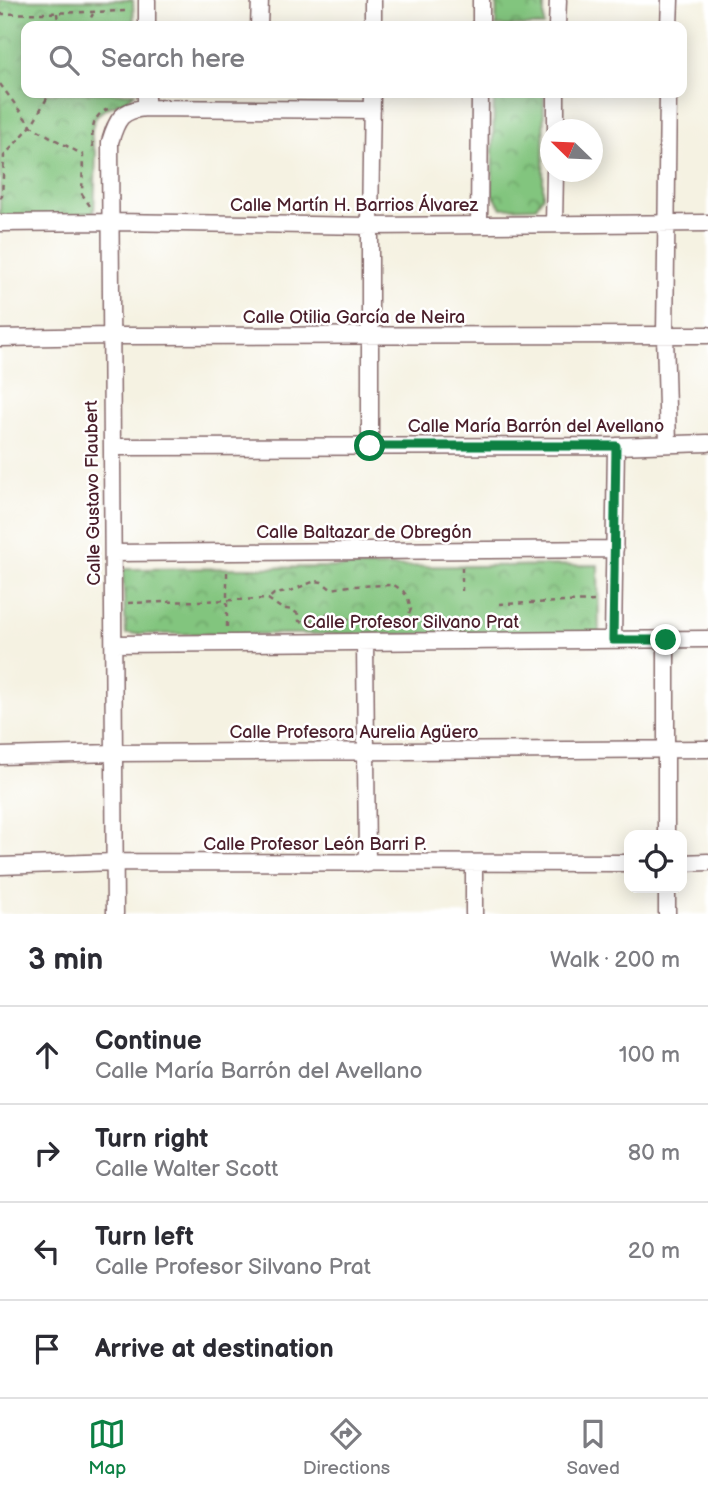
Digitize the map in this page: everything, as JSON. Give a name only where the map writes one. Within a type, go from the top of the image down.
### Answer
[{"type":"street","points":[[147,0],[147,21]]},
{"type":"street","points":[[259,21],[260,0]]},
{"type":"street","points":[[373,0],[373,21]]},
{"type":"street","points":[[481,0],[481,21]]},
{"type":"street","points":[[558,0],[558,21]]},
{"type":"street","points":[[669,21],[670,0]]},
{"type":"street","points":[[370,446],[372,98]]},
{"type":"street","points":[[479,225],[480,98]]},
{"type":"street","points":[[556,98],[556,119]]},
{"type":"street","points":[[668,98],[664,335],[668,444]]},
{"type":"street","points":[[146,100],[257,100],[372,110]]},
{"type":"street","name":"Calle Gustavo Flaubert","points":[[115,914],[110,142],[117,121],[146,100]]},
{"type":"street","points":[[554,224],[555,182]]},
{"type":"street","name":"Calle Martín H. Barrios Álvarez","points":[[0,223],[370,226],[708,223]]},
{"type":"street","name":"Calle Otilia García de Neira","points":[[0,338],[708,335]]},
{"type":"street","name":"Calle María Barrón del Avellano","points":[[112,447],[616,446],[708,443]]},
{"type":"street","points":[[613,640],[616,446]]},
{"type":"street","name":"Calle Baltazar de Obregón","points":[[113,553],[615,549]]},
{"type":"street","name":"Calle Profesor Silvano Prat","points":[[114,644],[708,639]]},
{"type":"street","points":[[666,640],[666,830]]},
{"type":"street","points":[[365,642],[367,864]]},
{"type":"street","name":"Calle Profesora Aurelia Agüero","points":[[0,756],[708,749]]},
{"type":"street","name":"Calle Profesor León Barri P.","points":[[0,866],[114,862],[624,863]]},
{"type":"street","points":[[687,863],[708,862]]},
{"type":"street","points":[[474,864],[474,914]]},
{"type":"street","points":[[667,893],[667,914]]},
{"type":"path","points":[[0,14],[134,11]]},
{"type":"path","points":[[57,13],[58,21]]},
{"type":"path","points":[[89,21],[94,13]]},
{"type":"path","points":[[0,84],[31,126],[83,155],[82,194],[94,211],[95,200]]},
{"type":"path","points":[[0,198],[4,156],[31,126],[47,98]]},
{"type":"path","points":[[96,153],[92,145],[92,128],[101,112],[114,106]]},
{"type":"path","points":[[227,567],[227,635]]},
{"type":"path","points":[[462,567],[462,591]]},
{"type":"path","points":[[114,603],[268,599],[274,594],[288,592],[316,581],[331,589],[394,585],[408,598],[411,609],[407,621],[398,623],[361,622],[328,613],[307,623],[299,621],[298,614],[292,610],[281,608],[268,599]]},
{"type":"path","points":[[137,594],[138,611]]},
{"type":"path","points":[[499,604],[601,601]]},
{"type":"green space","points":[[0,0],[133,0],[134,21],[21,21],[21,98],[129,98],[101,112],[94,121],[94,217],[0,216]]},
{"type":"green space","points":[[497,0],[544,0],[544,21],[496,21]]},
{"type":"green space","points":[[494,98],[544,98],[544,119],[540,119],[540,182],[543,182],[543,196],[536,207],[502,208],[492,194]]},
{"type":"green space","points":[[598,565],[599,634],[126,634],[124,569]]},
{"type":"route","points":[[370,446],[616,446],[613,640],[666,640]]}]
